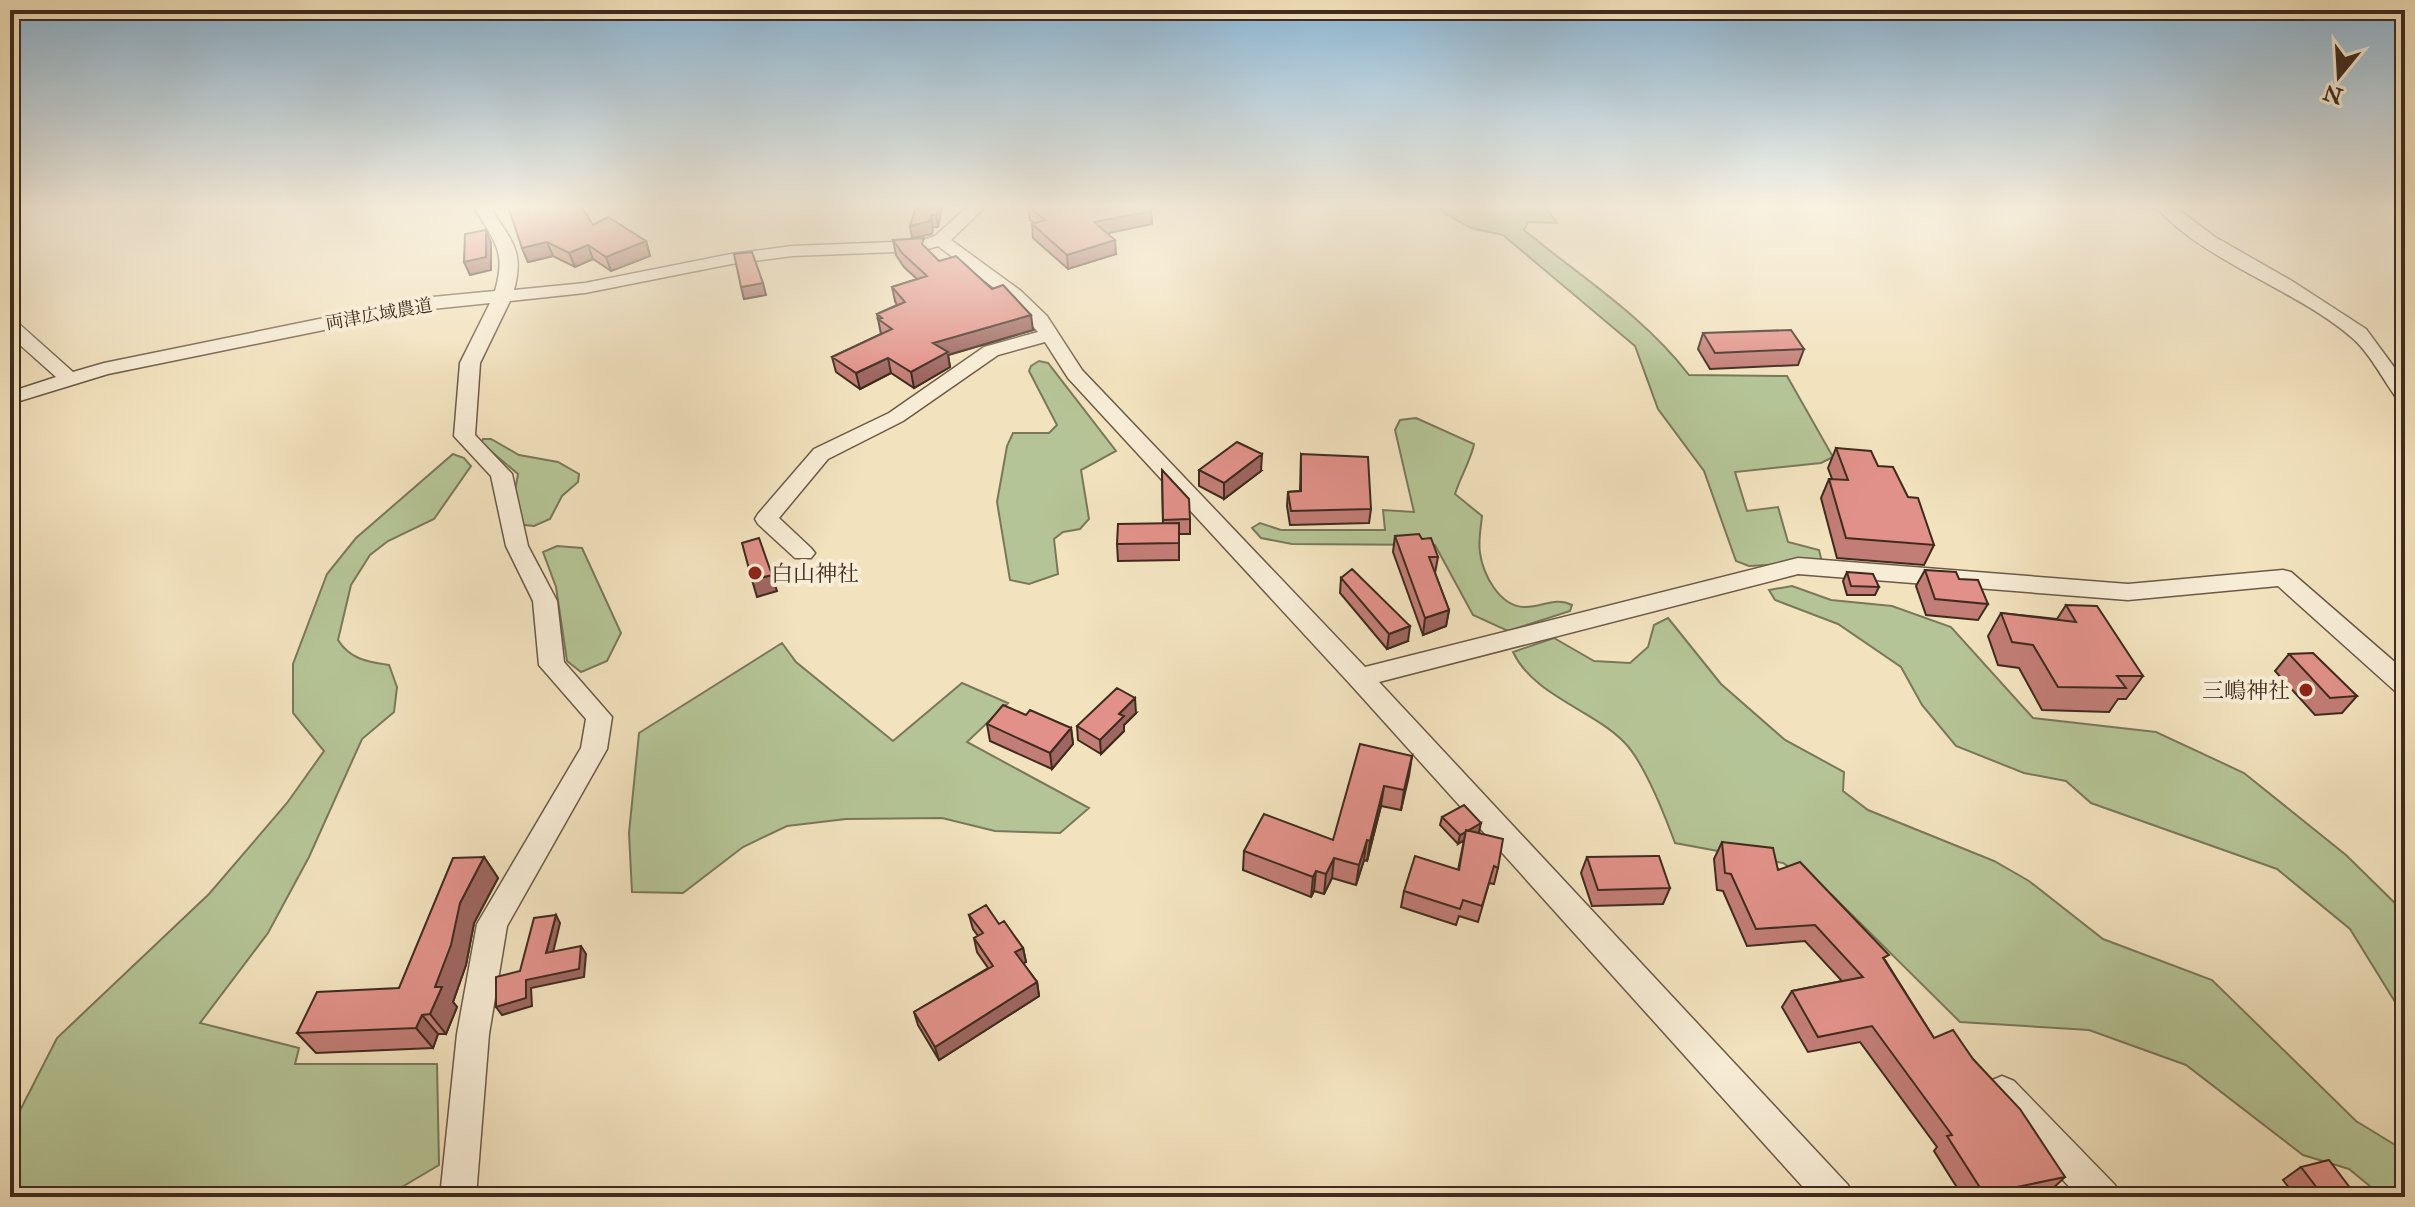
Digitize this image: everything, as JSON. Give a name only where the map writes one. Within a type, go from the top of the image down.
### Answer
[{"type":"street","points":[[458,1197],[473,1034],[492,924],[594,749],[599,717],[552,665],[545,601],[517,546],[501,474],[464,436],[470,363],[502,298],[510,262]]},
{"type":"street","name":"両津広域農道","points":[[10,398],[68,378],[422,304],[585,288],[714,262]]},
{"type":"street","points":[[976,262],[1040,320],[1075,374],[1360,678],[1836,1197]]},
{"type":"street","points":[[2246,262],[2359,333],[2405,396]]},
{"type":"street","points":[[10,326],[68,378]]},
{"type":"street","points":[[803,553],[766,519],[821,454],[896,417],[991,351],[1049,335]]},
{"type":"street","points":[[1360,678],[1798,566],[2128,592],[2283,578],[2405,685]]},
{"type":"street","points":[[1984,1073],[2103,1197]]},
{"type":"green space","points":[[1535,262],[1565,262],[1652,334],[1689,375],[1787,376],[1833,457],[1821,463],[1735,472],[1747,511],[1778,507],[1788,542],[1819,550],[1822,562],[1749,566],[1736,561],[1704,471],[1658,409],[1635,346]]},
{"type":"green space","points":[[1039,361],[1048,363],[1116,451],[1081,470],[1089,519],[1080,529],[1063,532],[1054,539],[1058,574],[1029,584],[1010,580],[997,502],[1007,446],[1013,433],[1049,433],[1057,425],[1029,371]]},
{"type":"green space","points":[[1416,418],[1474,444],[1455,494],[1482,516],[1480,553],[1494,588],[1515,605],[1530,607],[1560,602],[1572,605],[1570,611],[1508,631],[1473,615],[1435,545],[1292,544],[1261,538],[1252,528],[1260,523],[1281,530],[1385,530],[1383,510],[1414,512],[1395,430],[1400,420]]},
{"type":"green space","points":[[483,439],[491,439],[519,455],[558,462],[579,474],[578,482],[562,496],[550,519],[534,526],[524,525],[512,508],[518,474],[481,443]]},
{"type":"green space","points":[[453,454],[464,458],[471,466],[434,519],[388,541],[370,555],[351,585],[338,640],[348,652],[360,658],[389,665],[397,687],[394,712],[362,739],[309,857],[268,933],[200,1023],[299,1048],[295,1064],[437,1064],[439,1165],[385,1197],[10,1197],[10,1130],[57,1038],[209,894],[287,803],[324,751],[293,713],[293,664],[327,574],[356,538]]},
{"type":"green space","points":[[557,546],[582,548],[621,633],[607,661],[581,672],[567,661],[556,587],[543,552]]},
{"type":"green space","points":[[1792,586],[1831,600],[1892,606],[1951,627],[2033,718],[2156,732],[2244,773],[2346,855],[2405,913],[2405,1018],[2350,929],[2277,869],[2091,803],[2066,781],[2024,773],[1956,746],[1922,705],[1901,667],[1838,624],[1775,600],[1769,590]]},
{"type":"green space","points":[[1668,618],[1721,684],[1785,740],[1844,772],[1843,791],[1868,810],[1994,861],[2029,881],[2103,939],[2212,980],[2356,1121],[2405,1151],[2405,1197],[2383,1197],[2349,1169],[2303,1155],[2186,1065],[2089,1030],[1960,1022],[1832,895],[1783,863],[1675,843],[1647,776],[1632,751],[1596,720],[1534,680],[1513,652],[1554,638],[1594,661],[1630,663],[1648,647],[1654,625]]},
{"type":"green space","points":[[782,643],[796,662],[893,741],[962,683],[1008,703],[967,742],[1089,808],[1060,833],[995,831],[942,818],[846,819],[787,826],[743,847],[683,893],[632,892],[629,833],[639,733]]},
{"type":"building","points":[[736,262],[756,262],[763,283],[741,287]]},
{"type":"building","points":[[912,262],[963,262],[992,289],[1003,285],[1031,315],[933,343],[948,352],[911,372],[888,358],[856,373],[832,357],[892,329],[878,319],[882,318],[877,314],[905,302],[892,287],[927,276]]},
{"type":"building","points":[[1791,330],[1804,349],[1715,353],[1703,333]]},
{"type":"building","points":[[1237,442],[1262,454],[1224,483],[1199,470]]},
{"type":"building","points":[[1836,448],[1871,451],[1878,466],[1893,467],[1908,497],[1918,498],[1934,545],[1846,538],[1829,479],[1848,480]]},
{"type":"building","points":[[1301,454],[1368,457],[1371,509],[1291,511],[1288,492],[1301,491]]},
{"type":"building","points":[[1162,470],[1189,499],[1190,519],[1163,520]]},
{"type":"building","points":[[1179,523],[1179,543],[1117,544],[1118,524]]},
{"type":"building","points":[[1419,534],[1422,539],[1431,538],[1438,557],[1429,557],[1449,610],[1425,618],[1395,536]]},
{"type":"building","points":[[759,538],[772,575],[752,580],[742,543]]},
{"type":"building","points":[[1352,569],[1410,626],[1389,634],[1341,578]]},
{"type":"building","points":[[1925,570],[1956,572],[1959,579],[1978,580],[1988,604],[1935,599]]},
{"type":"building","points":[[1847,572],[1873,574],[1879,587],[1851,586]]},
{"type":"building","points":[[2066,605],[2097,606],[2143,676],[2117,676],[2126,688],[2058,687],[2033,645],[2012,642],[2001,613],[2076,622]]},
{"type":"building","points":[[2313,653],[2357,696],[2330,698],[2289,654]]},
{"type":"building","points":[[1117,688],[1135,698],[1119,714],[1124,716],[1100,740],[1077,726]]},
{"type":"building","points":[[1003,705],[1026,715],[1030,710],[1071,728],[1050,753],[987,724]]},
{"type":"building","points":[[1360,744],[1412,756],[1404,790],[1384,786],[1370,841],[1367,840],[1359,865],[1334,858],[1326,874],[1316,871],[1313,877],[1244,851],[1264,814],[1333,840]]},
{"type":"building","points":[[1464,805],[1481,823],[1460,835],[1442,817]]},
{"type":"building","points":[[1466,830],[1503,839],[1498,868],[1494,866],[1482,906],[1463,900],[1460,909],[1404,891],[1415,856],[1459,870]]},
{"type":"building","points":[[1722,842],[1773,848],[1778,870],[1800,862],[1889,955],[1883,958],[1934,1038],[1953,1030],[1973,1059],[2020,1109],[2065,1177],[2017,1187],[2022,1197],[1986,1197],[1947,1136],[1952,1135],[1872,1026],[1818,1037],[1792,991],[1863,977],[1815,925],[1756,929],[1731,874],[1725,873]]},
{"type":"building","points":[[1659,856],[1670,888],[1598,890],[1587,857]]},
{"type":"building","points":[[484,857],[460,903],[451,945],[435,987],[442,987],[430,1014],[422,1015],[416,1028],[297,1033],[317,992],[399,988],[453,858]]},
{"type":"building","points":[[986,905],[999,924],[1004,921],[1023,948],[1015,952],[1037,982],[935,1047],[914,1012],[993,966],[974,938],[983,933],[969,915]]},
{"type":"building","points":[[556,915],[546,953],[581,946],[579,969],[526,980],[526,998],[496,1007],[496,977],[520,971],[534,918]]},
{"type":"building","points":[[2329,1160],[2357,1197],[2324,1197],[2301,1167]]},
{"type":"place","name":"白山神社","points":[[755,573]]},
{"type":"place","name":"三嶋神社","points":[[2306,690]]}]
